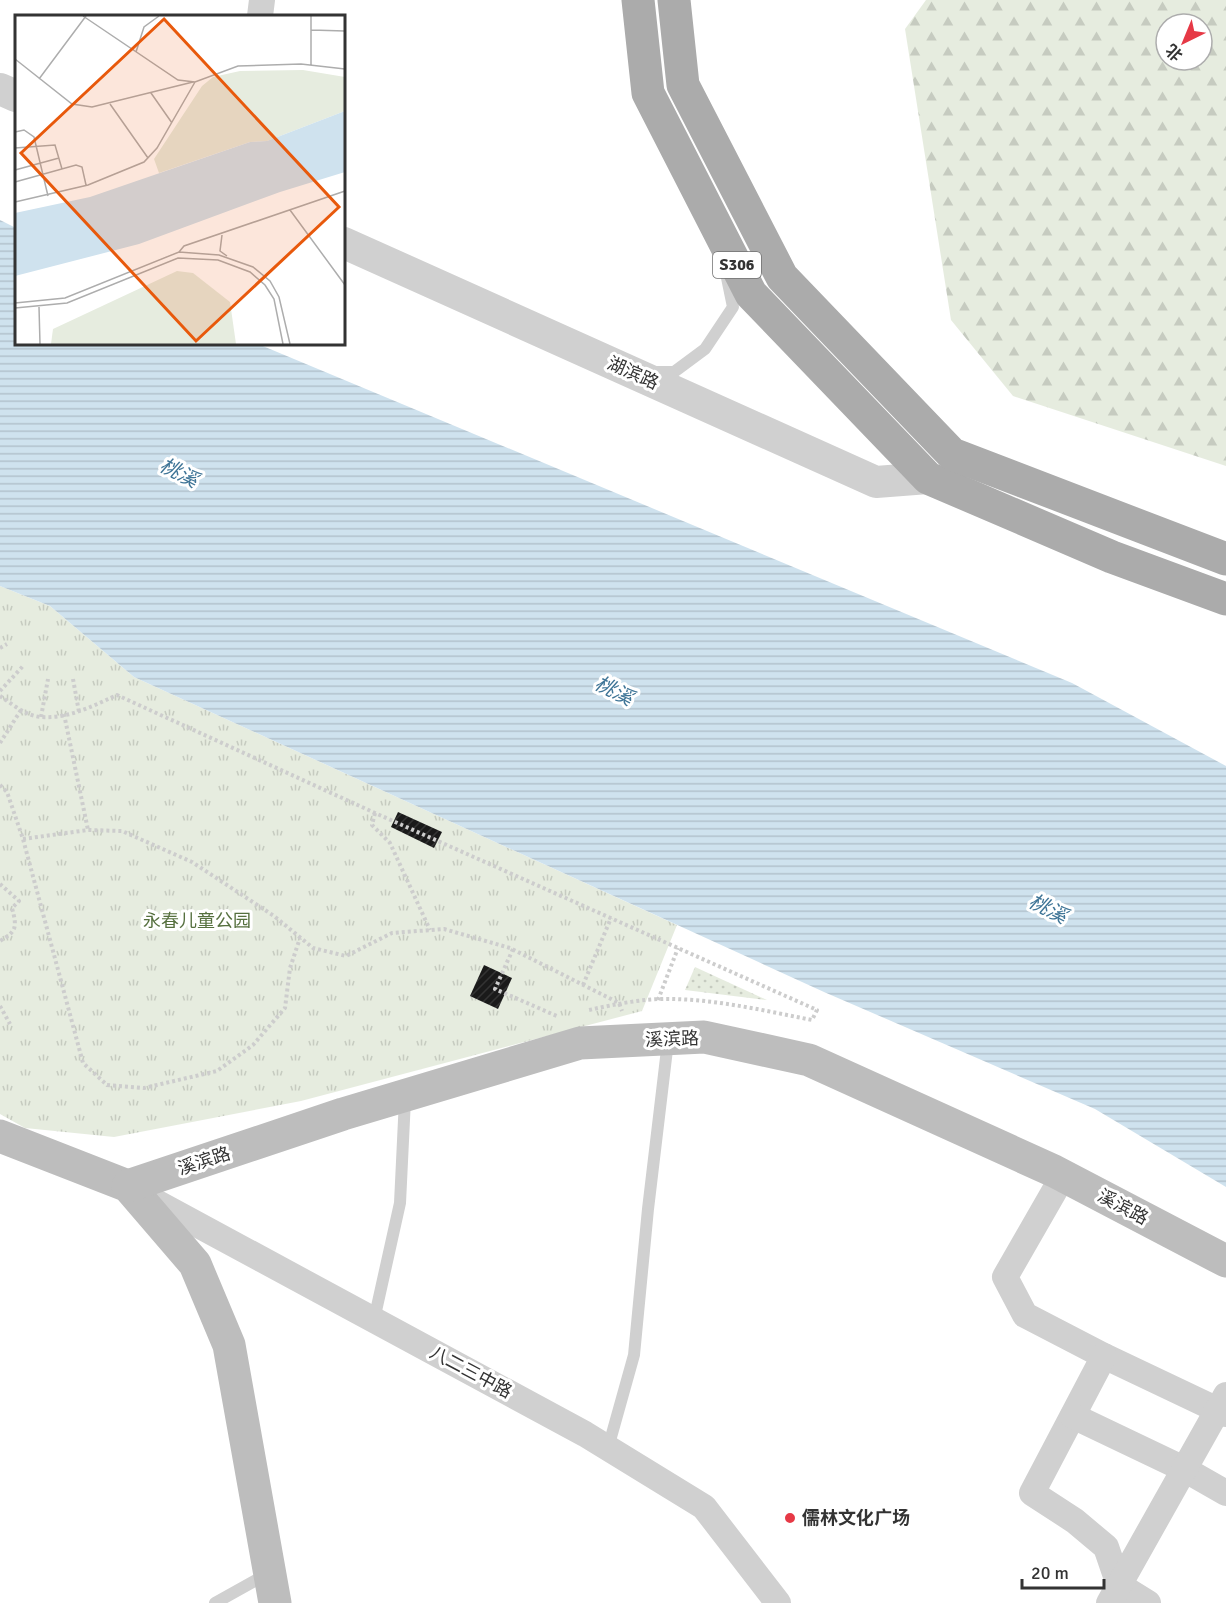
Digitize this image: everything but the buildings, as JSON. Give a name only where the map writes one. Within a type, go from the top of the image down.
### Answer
[{"type":"main road","name":"S306","points":[[638,0],[648,93],[752,294],[928,478],[1112,557],[1226,599]]},
{"type":"main road","name":"S306","points":[[674,0],[683,85],[782,277],[952,454],[1226,559]]},
{"type":"main road","name":"溪滨路","points":[[128,1186],[343,1114],[580,1043],[704,1037],[810,1060],[1063,1176],[1226,1261]]},
{"type":"main road","name":"八二三中路","points":[[0,1136],[128,1186],[195,1264],[229,1345],[272,1588]]},
{"type":"street","points":[[260,15],[262,0]]},
{"type":"street","points":[[0,89],[15,96]]},
{"type":"street","name":"湖滨路","points":[[345,243],[876,482],[928,478]]},
{"type":"street","points":[[1063,1176],[1005,1277],[1025,1315],[1104,1356],[1223,1406],[1184,1469],[1114,1594]]},
{"type":"street","name":"八二三中路","points":[[128,1186],[608,1448],[704,1507],[778,1603]]},
{"type":"street","points":[[1104,1356],[1032,1493],[1075,1521],[1106,1547],[1114,1594]]},
{"type":"street","points":[[1072,1416],[1184,1469],[1226,1493]]},
{"type":"street","points":[[1114,1594],[1148,1603]]},
{"type":"lane","points":[[629,371],[674,372],[705,350],[733,307],[716,225]]},
{"type":"lane","points":[[608,1448],[634,1355],[668,1039]]},
{"type":"lane","points":[[374,1320],[400,1203],[405,1096]]},
{"type":"lane","points":[[215,1603],[272,1588]]},
{"type":"path","points":[[0,648],[7,644]]},
{"type":"path","points":[[0,691],[24,665]]},
{"type":"path","points":[[40,717],[48,679]]},
{"type":"path","points":[[73,680],[79,712]]},
{"type":"path","points":[[0,696],[21,710],[40,717],[79,712],[117,695],[817,1010],[812,1020],[738,1006],[672,999],[619,1003],[588,1010]]},
{"type":"path","points":[[0,743],[21,710]]},
{"type":"path","points":[[64,714],[88,830]]},
{"type":"path","points":[[0,785],[7,792],[23,839],[83,1063],[107,1085],[144,1088],[217,1071],[253,1046],[285,1008],[290,968],[300,938]]},
{"type":"path","points":[[375,813],[372,825],[390,843],[430,930]]},
{"type":"path","points":[[23,839],[88,830],[122,831],[192,862],[274,916],[313,948],[346,956],[392,933],[444,929],[513,949],[619,1003],[631,1041]]},
{"type":"path","points":[[0,884],[19,901],[12,908],[16,923],[13,933],[0,941]]},
{"type":"path","points":[[583,986],[611,918]]},
{"type":"path","points":[[658,1000],[678,948]]},
{"type":"path","points":[[513,949],[495,989],[556,1017],[567,1015]]},
{"type":"path","points":[[0,1006],[10,1024]]},
{"type":"green space","points":[[926,0],[1226,0],[1226,466],[1013,396],[951,320],[905,29]]},
{"type":"green space","name":"永春儿童公园","points":[[0,586],[50,606],[134,677],[677,925],[642,1011],[301,1101],[114,1137],[25,1128],[0,1114]]},
{"type":"green space","points":[[695,967],[767,1000],[685,990]]},
{"type":"water","name":"桃溪","points":[[0,220],[15,228],[15,345],[260,345],[1072,683],[1226,766],[1226,1187],[1095,1109],[824,992],[134,677],[50,606],[0,586]]},
{"type":"place","name":"儒林文化广场","points":[[790,1518]]}]
